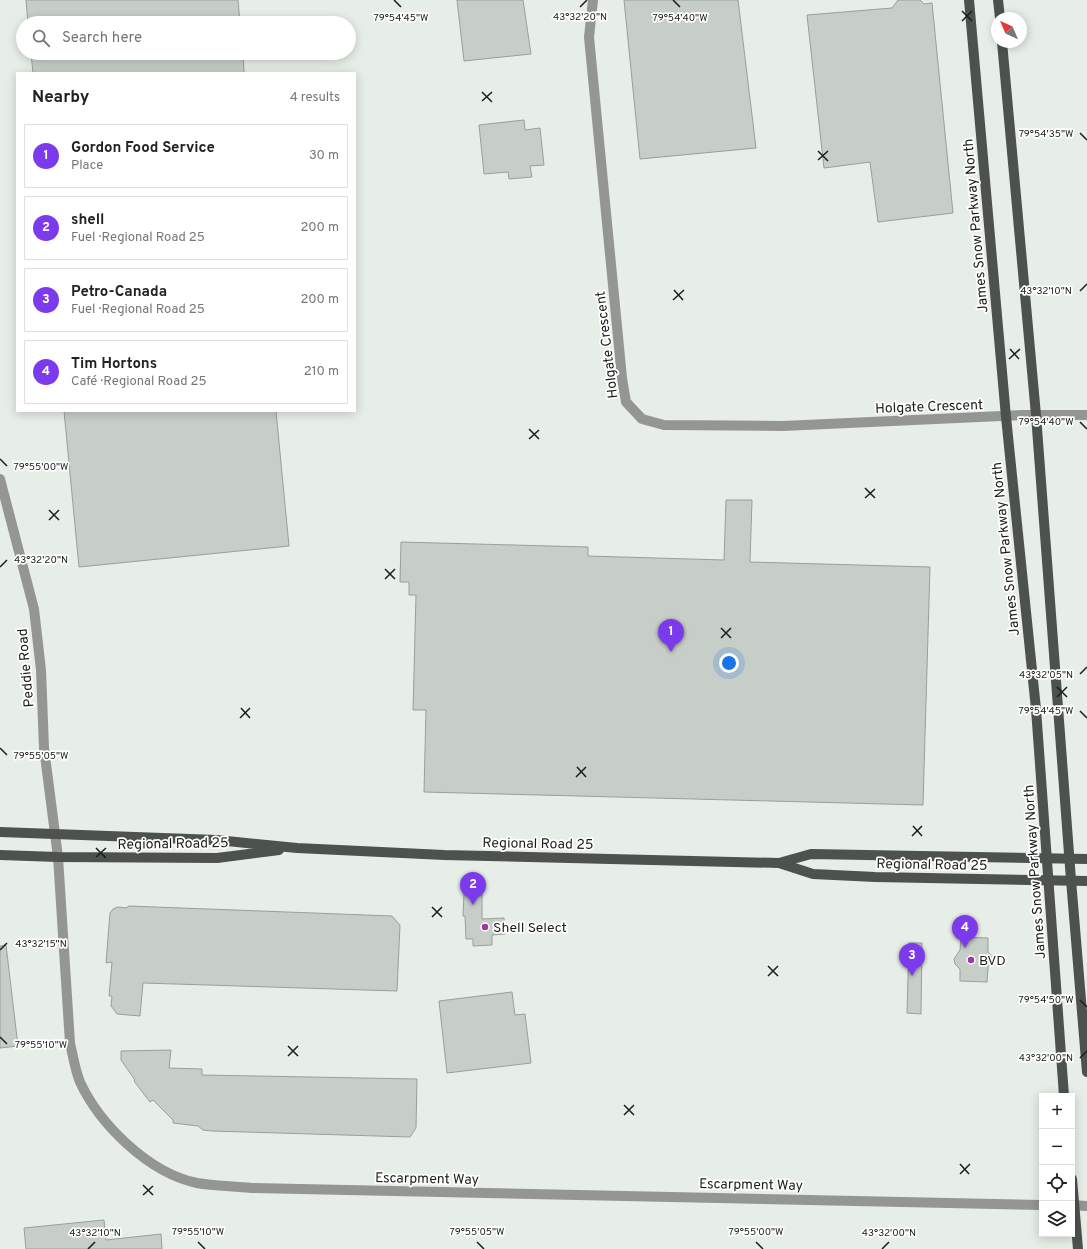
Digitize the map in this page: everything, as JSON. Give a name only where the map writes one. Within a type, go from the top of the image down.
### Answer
[{"type":"main road","name":"James Snow Parkway North","points":[[969,0],[1006,416],[1036,709],[1064,1093]]},
{"type":"main road","points":[[998,0],[999,12]]},
{"type":"main road","points":[[1003,48],[1036,415],[1087,1072]]},
{"type":"main road","name":"Regional Road 25","points":[[0,832],[217,840],[297,848],[444,855],[779,863],[813,874],[875,877],[1087,881]]},
{"type":"main road","name":"Regional Road 25","points":[[0,855],[217,858],[297,848]]},
{"type":"main road","name":"Regional Road 25","points":[[779,863],[811,854],[1087,859]]},
{"type":"main road","points":[[1075,1223],[1078,1249]]},
{"type":"street","name":"Holgate Crescent","points":[[593,0],[589,37],[622,378],[626,402],[642,419],[664,425],[783,426],[1023,415],[1087,415]]},
{"type":"street","name":"Peddie Road","points":[[0,479],[34,609],[41,670],[44,748],[58,857]]},
{"type":"street","name":"Escarpment Way","points":[[58,857],[70,1043],[80,1081],[106,1122],[122,1139],[140,1156],[170,1174],[196,1183],[251,1188],[1039,1204]]},
{"type":"street","points":[[1075,1206],[1087,1206]]},
{"type":"building","points":[[26,0],[238,0],[239,16],[27,16]]},
{"type":"building","points":[[457,0],[523,0],[531,54],[464,61]]},
{"type":"building","points":[[624,0],[738,0],[756,148],[640,159]]},
{"type":"building","points":[[898,0],[920,0],[924,4],[932,3],[953,213],[878,222],[870,162],[824,168],[807,15],[892,8]]},
{"type":"building","points":[[32,60],[243,60],[244,72],[33,72]]},
{"type":"building","points":[[524,120],[525,130],[540,128],[544,165],[530,166],[532,177],[509,179],[508,172],[484,174],[479,125]]},
{"type":"building","points":[[64,412],[276,412],[289,546],[79,567]]},
{"type":"building","points":[[726,500],[752,500],[750,562],[930,567],[923,805],[424,792],[426,710],[413,710],[416,595],[409,595],[409,582],[400,582],[401,542],[588,547],[588,556],[724,560]]},
{"type":"building","name":"Shell Select","points":[[464,893],[482,894],[482,919],[504,918],[505,934],[492,935],[492,945],[473,946],[473,939],[466,939],[465,916],[463,916]]},
{"type":"building","points":[[129,906],[392,916],[400,925],[397,991],[143,983],[140,1016],[117,1014],[111,1006],[112,996],[109,996],[112,962],[106,963],[110,913],[113,909],[118,907],[126,908]]},
{"type":"building","points":[[961,937],[988,938],[988,952],[991,955],[992,960],[988,967],[987,982],[960,981],[960,969],[955,964],[954,959],[960,950]]},
{"type":"building","points":[[909,943],[922,943],[921,1014],[907,1013]]},
{"type":"building","points":[[6,945],[18,1046],[0,1048],[0,946]]},
{"type":"building","points":[[512,992],[515,1015],[525,1014],[531,1063],[447,1073],[439,1001]]},
{"type":"building","points":[[171,1050],[169,1068],[202,1069],[202,1075],[417,1079],[416,1128],[410,1137],[212,1131],[203,1130],[198,1126],[173,1123],[173,1120],[153,1100],[150,1102],[134,1081],[135,1080],[121,1060],[121,1051]]},
{"type":"building","points":[[104,1220],[106,1240],[161,1234],[162,1249],[26,1249],[24,1228]]},
{"type":"place","name":"Gordon Food Service","points":[[671,652]]},
{"type":"place","name":"shell","points":[[473,905]]},
{"type":"place","name":"Shell Select","points":[[485,927]]},
{"type":"place","name":"Tim Hortons","points":[[965,948]]},
{"type":"place","name":"BVD","points":[[971,960]]},
{"type":"place","name":"Petro-Canada","points":[[912,976]]}]
